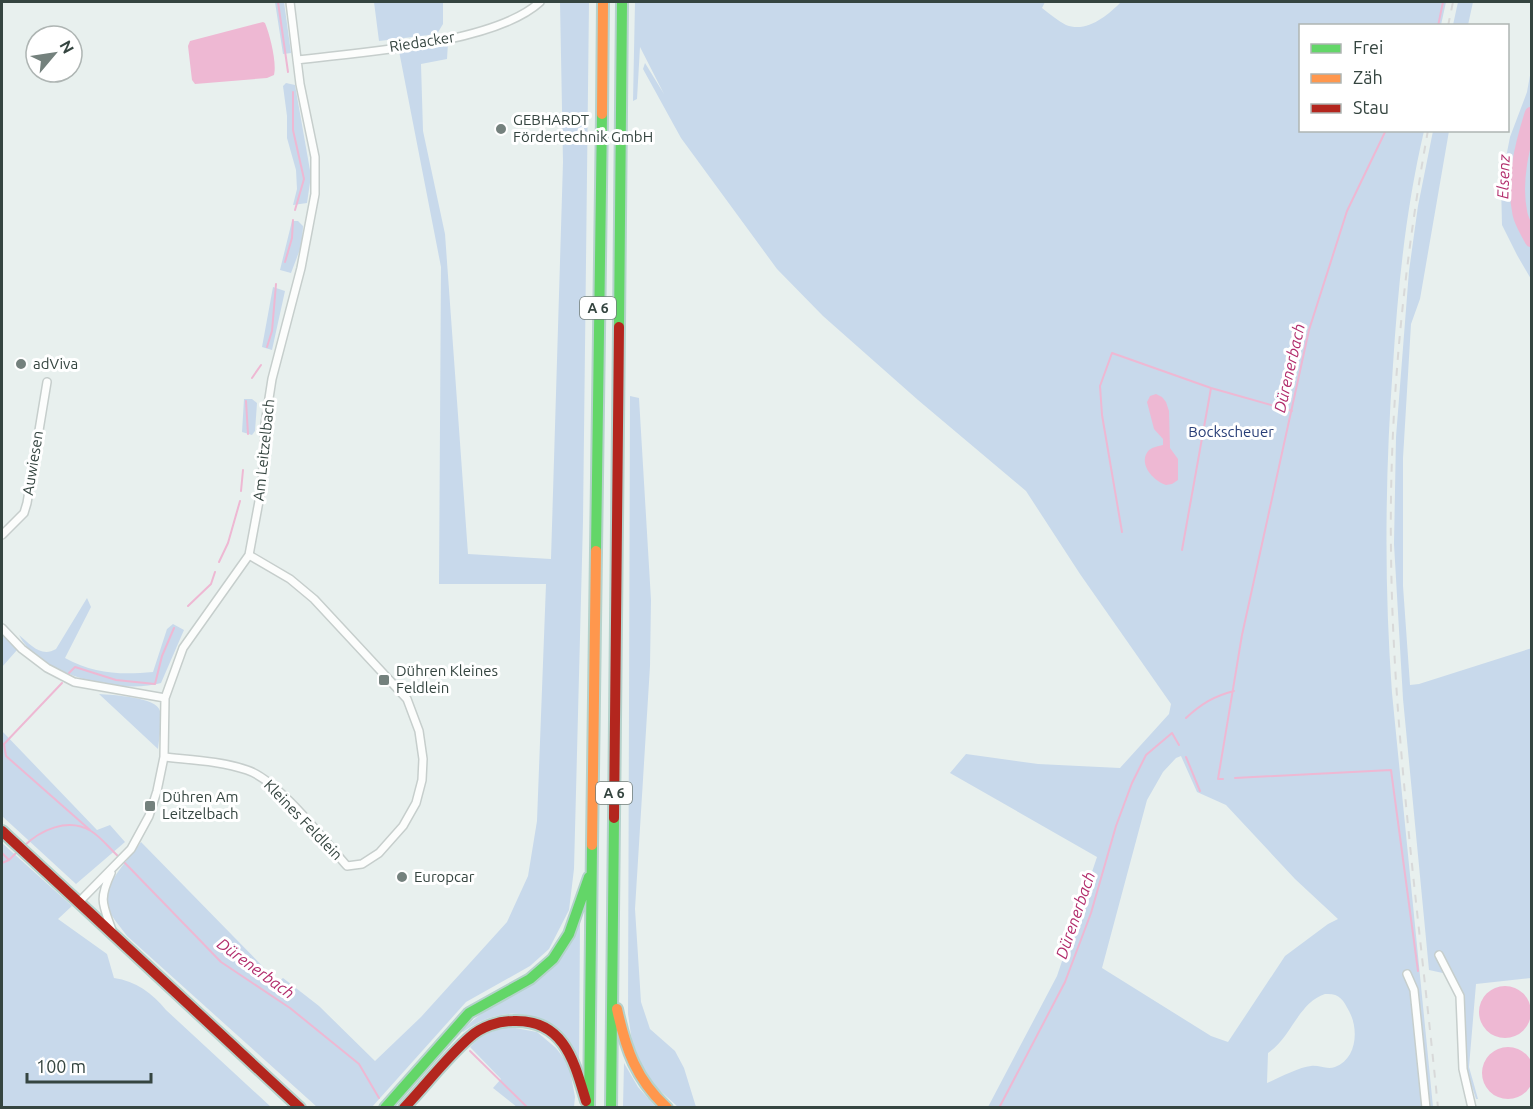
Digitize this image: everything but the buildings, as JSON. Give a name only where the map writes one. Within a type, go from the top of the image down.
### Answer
[{"type":"main road","name":"A 6","points":[[589,1107],[603,2]]},
{"type":"main road","name":"A 6","points":[[611,1107],[622,2]]},
{"type":"main road","points":[[2,831],[300,1107]]},
{"type":"main road","points":[[385,1107],[440,1044],[478,1006],[540,972],[562,948],[576,919],[593,864]]},
{"type":"main road","points":[[613,988],[630,1058],[648,1089],[667,1107]]},
{"type":"main road","points":[[404,1107],[464,1042],[482,1028],[509,1020],[536,1024],[551,1031],[565,1044],[575,1063],[589,1107]]},
{"type":"street","name":"Am Leitzelbach","points":[[80,902],[131,849],[149,816],[164,757],[165,698],[183,648],[249,555],[262,485],[265,424],[272,379],[301,268],[315,195],[315,157],[297,60],[290,2]]},
{"type":"street","name":"Riedacker","points":[[297,60],[408,45],[482,31],[524,13],[540,2]]},
{"type":"street","name":"Auwiesen","points":[[2,535],[24,513],[27,503],[47,382]]},
{"type":"street","name":"Kleines Feldlein","points":[[164,757],[202,761],[247,770],[270,782],[347,866],[362,864],[379,853],[403,826],[416,803],[422,780],[423,759],[419,730],[407,699],[314,599],[290,579],[249,555]]},
{"type":"street","points":[[2,628],[22,649],[47,668],[74,682],[165,698]]},
{"type":"street","name":"Am Leitzelbach","points":[[114,935],[102,903],[102,893],[115,865]]},
{"type":"street","points":[[1439,955],[1460,996],[1463,1069],[1472,1107]]},
{"type":"street","points":[[1407,974],[1414,990],[1426,1107]]},
{"type":"green space","points":[[275,2],[284,2],[291,53],[283,54]]},
{"type":"green space","points":[[374,2],[443,2],[443,24],[437,34],[379,41]]},
{"type":"green space","points":[[560,2],[589,2],[583,521],[574,869],[569,910],[549,949],[530,966],[466,1002],[372,1107],[317,1107],[127,936],[110,912],[106,896],[124,863],[141,842],[278,982],[283,978],[319,1006],[375,1061],[421,1017],[507,922],[528,876],[537,821],[546,584],[439,584],[441,267],[399,51],[448,43],[447,59],[421,64],[423,131],[445,234],[468,554],[551,559],[563,162]]},
{"type":"green space","name":"Bockscheuer","points":[[635,2],[1045,2],[1042,8],[1063,23],[1081,27],[1096,22],[1121,2],[1446,2],[1441,24],[1299,24],[1299,132],[1424,132],[1408,218],[1397,306],[1390,406],[1386,529],[1392,693],[1433,1107],[988,1107],[1057,976],[1097,857],[950,773],[966,754],[1038,764],[1120,768],[1169,714],[1171,704],[1080,574],[1026,491],[823,316],[777,269],[681,138],[643,69],[645,63],[664,94],[640,47],[637,99],[633,101]],"holes":[[[1181,756],[1197,792],[1226,805],[1295,879],[1338,919],[1285,956],[1228,1042],[1211,1036],[1102,968],[1147,800],[1163,772],[1176,758]],[[1325,994],[1334,995],[1345,1003],[1354,1026],[1354,1043],[1348,1057],[1335,1067],[1306,1067],[1267,1083],[1268,1053],[1283,1039],[1308,1005]]]},
{"type":"green space","points":[[1458,2],[1473,2],[1468,24],[1453,24]]},
{"type":"green space","points":[[1531,70],[1531,279],[1502,225],[1501,183],[1510,137],[1527,92]]},
{"type":"green space","points":[[286,83],[295,85],[311,176],[307,203],[293,205],[297,189],[296,170],[287,138],[283,86]]},
{"type":"green space","points":[[1433,132],[1449,132],[1420,299],[1411,324],[1403,458],[1403,586],[1410,685],[1532,648],[1531,978],[1476,984],[1469,1067],[1478,1099],[1476,1099],[1466,1068],[1464,995],[1452,975],[1429,970],[1403,699],[1394,544],[1396,437],[1409,271],[1418,206]]},
{"type":"green space","points":[[292,221],[298,221],[303,226],[302,244],[291,273],[280,270]]},
{"type":"green space","points":[[273,287],[285,291],[272,350],[262,347]]},
{"type":"green space","points":[[630,396],[639,398],[651,600],[650,666],[635,909],[641,1002],[650,1029],[675,1051],[684,1068],[696,1107],[678,1107],[647,1079],[633,1049],[628,1014]]},
{"type":"green space","points":[[244,399],[252,399],[257,403],[255,431],[252,435],[242,432]]},
{"type":"green space","points":[[87,598],[91,607],[65,658],[86,667],[108,672],[153,672],[167,629],[173,624],[184,630],[161,683],[124,686],[103,684],[82,678],[44,661],[29,649],[19,635],[41,651],[56,649]]},
{"type":"green space","points":[[2,634],[17,650],[2,667]]},
{"type":"green space","points":[[99,694],[143,700],[157,706],[161,720],[158,749]]},
{"type":"green space","points":[[2,731],[97,830],[110,825],[125,842],[76,884],[2,816]]},
{"type":"green space","points":[[2,843],[72,906],[58,919],[107,954],[114,978],[136,985],[149,993],[271,1107],[2,1107]]},
{"type":"green space","points":[[580,923],[579,1060],[569,1043],[557,1030],[544,1021],[528,1016],[513,1014],[496,1016],[462,1031],[494,1004],[542,974],[569,945]]},
{"type":"green space","points":[[510,1027],[537,1032],[556,1048],[569,1065],[575,1097],[574,1107],[517,1107],[493,1088],[501,1079],[470,1047],[488,1033]]},
{"type":"green space","points":[[624,1063],[638,1087],[656,1107],[623,1107]]},
{"type":"shaded area","points":[[263,22],[267,28],[275,63],[274,75],[267,78],[195,84],[192,80],[188,46],[190,41]]},
{"type":"shaded area","points":[[1156,394],[1166,402],[1169,411],[1170,448],[1178,459],[1178,480],[1166,485],[1152,476],[1145,460],[1149,450],[1163,445],[1163,439],[1154,429],[1147,402],[1150,396]]},
{"type":"shaded area","points":[[1500,986],[1510,986],[1524,993],[1531,1012],[1524,1031],[1510,1038],[1500,1038],[1490,1034],[1483,1027],[1479,1017],[1479,1007],[1483,997],[1490,990]]},
{"type":"shaded area","points":[[1503,1047],[1513,1047],[1522,1051],[1530,1059],[1534,1073],[1530,1087],[1522,1095],[1513,1099],[1503,1099],[1494,1095],[1486,1087],[1482,1078],[1482,1068],[1486,1059],[1494,1051]]},
{"type":"waterway","points":[[278,2],[288,72]]},
{"type":"waterway","name":"Dürenerbach","points":[[1438,24],[1443,2]]},
{"type":"waterway","points":[[293,92],[293,130],[304,179],[295,210]]},
{"type":"waterway","name":"Elsenz","points":[[1532,114],[1518,176],[1518,202],[1521,217],[1532,240]]},
{"type":"waterway","name":"Dürenerbach","points":[[1223,779],[1218,779],[1242,635],[1309,330],[1347,211],[1385,132]]},
{"type":"waterway","points":[[285,262],[292,238],[293,220]]},
{"type":"waterway","points":[[267,347],[272,331],[276,284]]},
{"type":"waterway","points":[[1122,532],[1102,415],[1100,386],[1112,353],[1211,388],[1292,411]]},
{"type":"waterway","points":[[252,378],[261,365]]},
{"type":"waterway","points":[[1182,550],[1211,388]]},
{"type":"waterway","points":[[246,401],[248,434]]},
{"type":"waterway","points":[[241,491],[243,470]]},
{"type":"waterway","points":[[219,562],[228,543],[240,501]]},
{"type":"waterway","points":[[188,606],[211,584],[215,572]]},
{"type":"waterway","points":[[69,673],[75,667],[116,680],[155,684],[162,656],[174,628]]},
{"type":"waterway","points":[[4,744],[62,683]]},
{"type":"waterway","name":"Dürenerbach","points":[[1186,718],[1208,701],[1234,691]]},
{"type":"waterway","name":"Dürenerbach","points":[[999,1108],[1065,982],[1091,913],[1116,826],[1132,783],[1146,755],[1172,733],[1179,745]]},
{"type":"waterway","name":"Dürenerbach","points":[[2,744],[4,744],[6,756],[90,830]]},
{"type":"waterway","points":[[1186,757],[1200,791]]},
{"type":"waterway","points":[[1235,778],[1391,770],[1418,971]]},
{"type":"waterway","name":"Dürenerbach","points":[[23,847],[38,835],[55,827],[73,825],[91,831],[119,857]]},
{"type":"waterway","name":"Dürenerbach","points":[[2,853],[9,860],[18,851]]},
{"type":"waterway","name":"Dürenerbach","points":[[2,863],[9,860]]},
{"type":"waterway","name":"Dürenerbach","points":[[123,861],[221,962],[290,1008],[359,1064],[379,1098]]},
{"type":"waterway","points":[[470,1051],[528,1108]]},
{"type":"railway","points":[[1448,24],[1453,2]]},
{"type":"railway","points":[[1428,132],[1411,235],[1399,340],[1392,446],[1391,552],[1402,761],[1438,1108]]},
{"type":"traffic: fast","points":[[619,327],[622,2]]},
{"type":"traffic: fast","points":[[596,551],[602,114]]},
{"type":"traffic: fast","points":[[611,1108],[614,818]]},
{"type":"traffic: fast","points":[[589,1108],[592,845]]},
{"type":"traffic: fast","points":[[385,1108],[469,1013],[530,979],[553,959],[569,934],[589,877]]},
{"type":"traffic: slow","points":[[602,114],[603,2]]},
{"type":"traffic: slow","points":[[592,845],[596,551]]},
{"type":"traffic: slow","points":[[617,1009],[624,1038],[640,1075],[667,1108]]},
{"type":"traffic: jam","points":[[614,818],[619,327]]},
{"type":"traffic: jam","points":[[2,831],[300,1108]]},
{"type":"traffic: jam","points":[[404,1108],[474,1033],[490,1025],[513,1021],[530,1022],[544,1027],[555,1035],[571,1058],[586,1101]]},
{"type":"place","name":"GEBHARDT Fördertechnik GmbH","points":[[501,129]]},
{"type":"place","name":"adViva","points":[[21,364]]},
{"type":"place","name":"Dühren Kleines Feldlein","points":[[384,680]]},
{"type":"place","name":"Dühren Am Leitzelbach","points":[[150,806]]},
{"type":"place","name":"Europcar","points":[[402,877]]}]
